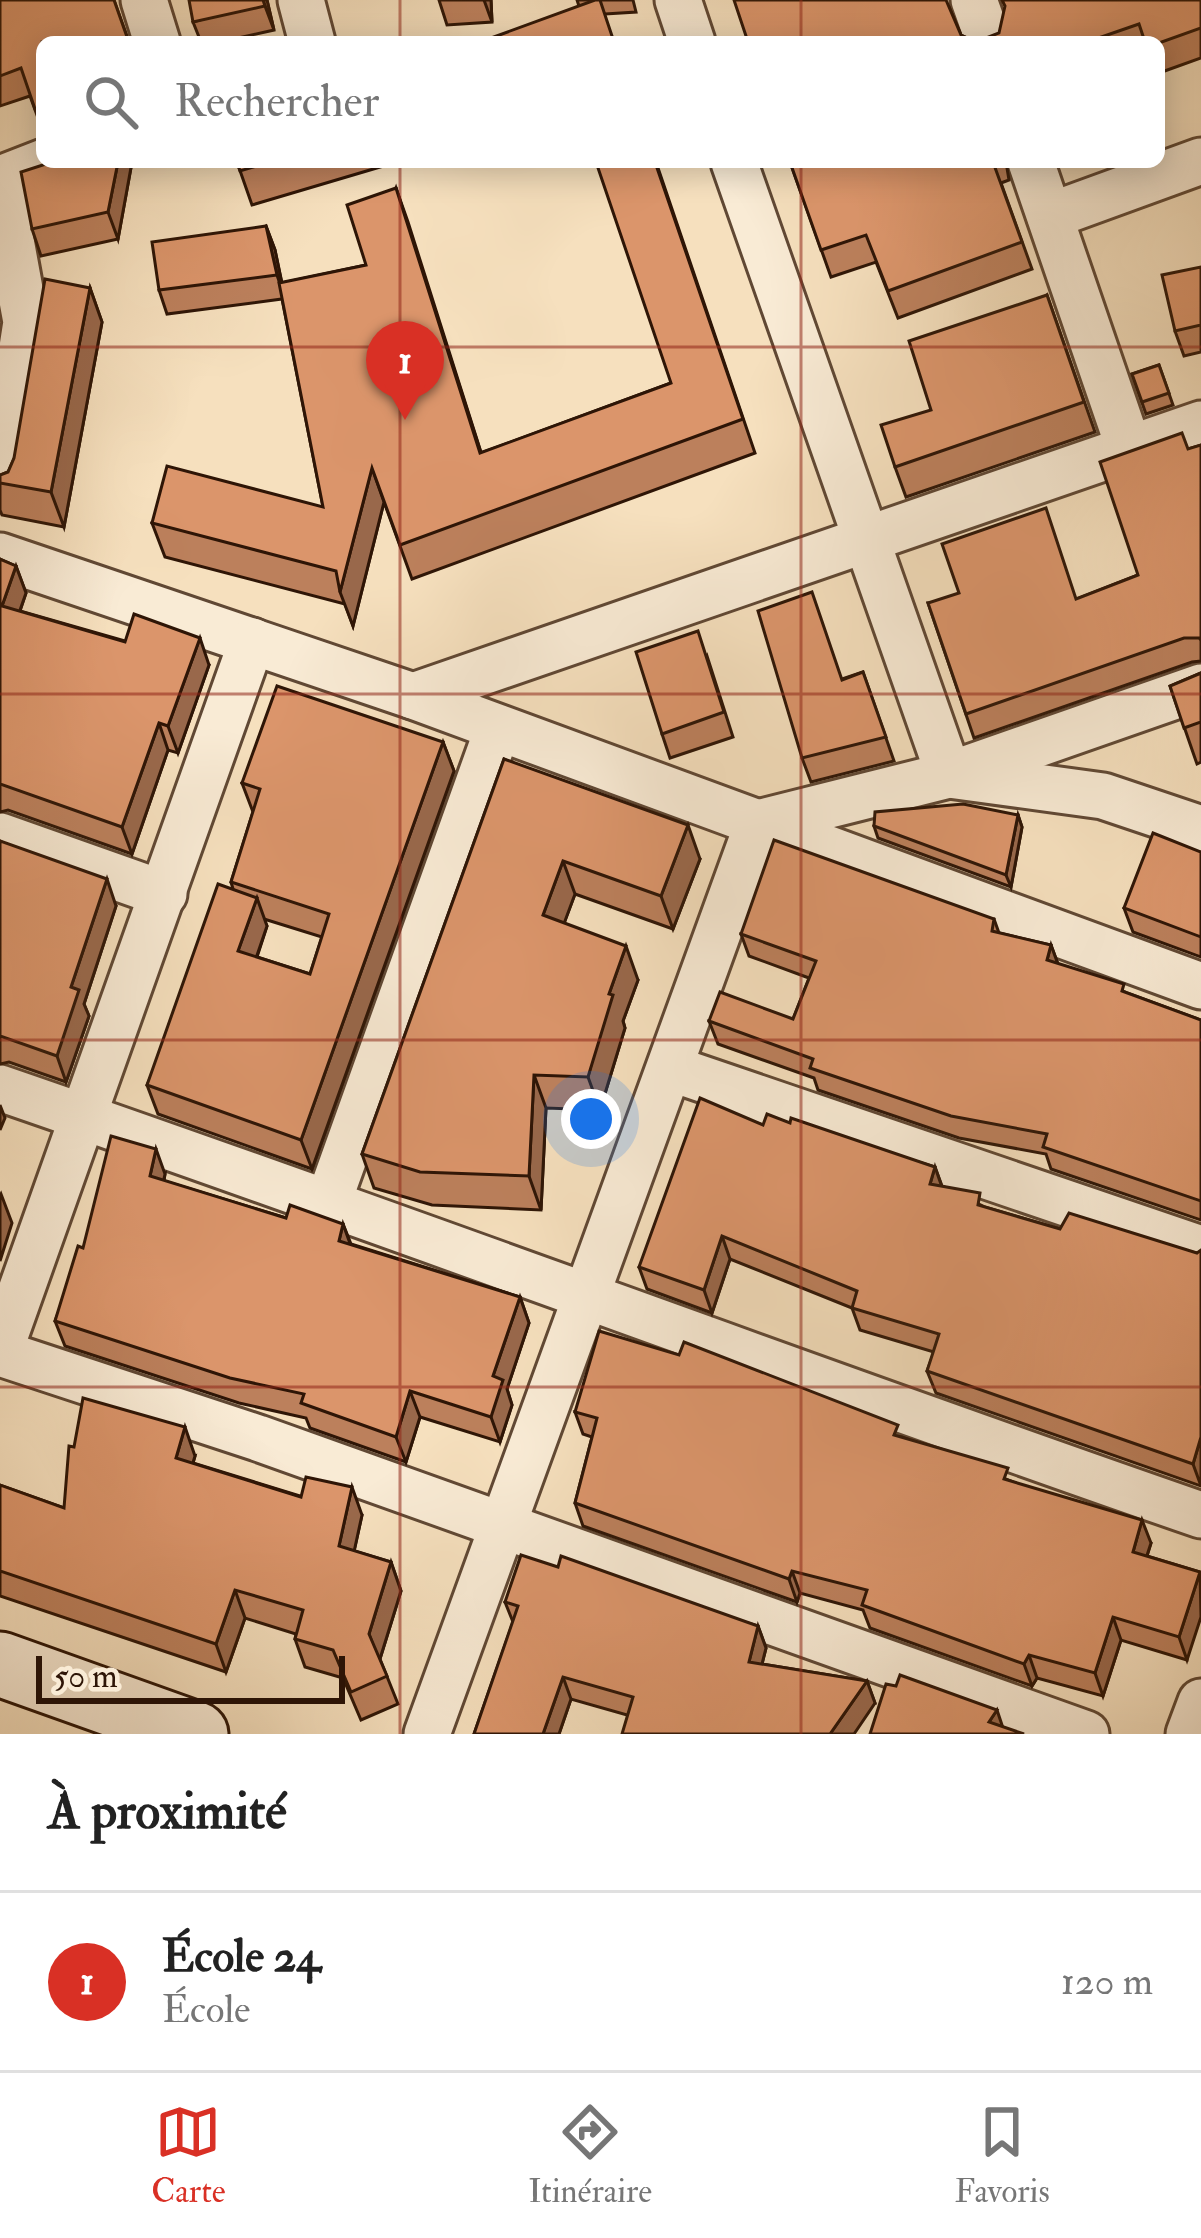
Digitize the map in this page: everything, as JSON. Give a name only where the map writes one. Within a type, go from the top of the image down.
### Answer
[{"type":"main road","points":[[0,1664],[196,1734]]},
{"type":"street","points":[[144,0],[155,36]]},
{"type":"street","points":[[301,0],[310,36]]},
{"type":"street","points":[[678,0],[690,36]]},
{"type":"street","points":[[974,0],[987,36]]},
{"type":"street","points":[[1050,215],[1201,161]]},
{"type":"street","points":[[0,489],[26,322],[0,179],[36,165]]},
{"type":"street","points":[[736,168],[949,775]]},
{"type":"street","points":[[1033,168],[1129,448]]},
{"type":"street","points":[[413,696],[868,543],[1201,424]]},
{"type":"street","points":[[0,556],[413,696],[1201,986]]},
{"type":"street","points":[[252,641],[0,1351],[258,1438],[502,1530],[1086,1734]]},
{"type":"street","points":[[758,823],[949,775],[1201,687]]},
{"type":"street","points":[[329,1200],[498,728]]},
{"type":"street","points":[[949,775],[1103,796],[1201,829]]},
{"type":"street","points":[[427,1734],[758,823]]},
{"type":"street","points":[[0,836],[164,894]]},
{"type":"street","points":[[670,1068],[1201,1249]]},
{"type":"street","points":[[0,1088],[329,1200],[586,1298],[1201,1515]]},
{"type":"street","points":[[1190,1734],[1201,1702]]},
{"type":"building","points":[[0,0],[114,0],[127,36],[36,36],[36,109],[21,68],[0,76]]},
{"type":"building","points":[[189,0],[263,0],[265,6],[193,22]]},
{"type":"building","points":[[600,0],[612,36],[496,36]]},
{"type":"building","points":[[734,0],[946,0],[963,36],[746,36]]},
{"type":"building","points":[[1002,0],[1201,0],[1201,28],[1165,41],[1165,36],[1143,36],[1139,24],[1104,36],[991,36],[999,33]]},
{"type":"building","points":[[36,167],[117,168],[108,212],[32,229],[21,172]]},
{"type":"building","points":[[598,168],[657,168],[743,419],[400,545],[372,468],[340,592],[336,571],[152,523],[167,466],[323,507],[279,283],[366,265],[347,205],[396,188],[480,453],[671,383]]},
{"type":"building","points":[[792,168],[995,168],[1022,242],[888,291],[866,235],[821,250]]},
{"type":"building","points":[[266,226],[277,275],[159,290],[152,242]]},
{"type":"building","points":[[1201,267],[1201,325],[1175,331],[1162,275]]},
{"type":"building","points":[[45,279],[90,288],[51,492],[0,483],[0,475],[8,472],[14,458]]},
{"type":"building","points":[[1047,295],[1084,402],[895,467],[881,425],[931,410],[909,341]]},
{"type":"building","points":[[1159,365],[1169,393],[1142,402],[1132,374]]},
{"type":"building","points":[[1182,433],[1188,449],[1201,445],[1201,640],[1184,638],[966,714],[928,603],[959,593],[942,544],[1046,508],[1076,599],[1138,575],[1100,462]]},
{"type":"building","points":[[0,559],[16,566],[2,606],[125,642],[134,614],[200,638],[168,726],[159,723],[122,827],[0,784]]},
{"type":"building","points":[[812,592],[842,680],[863,672],[886,737],[802,758],[758,611]]},
{"type":"building","points":[[698,631],[724,712],[662,734],[636,652]]},
{"type":"building","points":[[1201,673],[1201,722],[1184,728],[1170,686]]},
{"type":"building","points":[[277,686],[443,742],[301,1140],[147,1085],[218,884],[257,898],[238,951],[310,974],[329,914],[231,882],[260,789],[242,783]]},
{"type":"building","points":[[504,759],[688,825],[661,896],[563,861],[543,915],[626,946],[588,1077],[534,1075],[529,1176],[420,1172],[362,1154]]},
{"type":"building","points":[[963,804],[1018,815],[1006,875],[874,826],[875,812]]},
{"type":"building","points":[[1153,833],[1201,852],[1201,937],[1124,908]]},
{"type":"building","points":[[774,840],[994,919],[992,931],[1051,945],[1047,960],[1124,984],[1122,991],[1201,1020],[1201,1201],[1043,1147],[1047,1134],[951,1116],[810,1068],[813,1059],[709,1021],[720,992],[793,1019],[816,961],[741,934]]},
{"type":"building","points":[[0,841],[107,879],[71,987],[79,990],[57,1056],[0,1036]]},
{"type":"building","points":[[700,1098],[763,1125],[767,1114],[790,1123],[791,1118],[935,1167],[930,1184],[980,1193],[978,1205],[1060,1229],[1069,1213],[1197,1253],[1201,1250],[1201,1437],[1193,1464],[927,1371],[939,1334],[852,1308],[857,1291],[722,1236],[704,1290],[639,1267]]},
{"type":"building","points":[[111,1136],[156,1149],[150,1176],[286,1218],[290,1205],[343,1224],[339,1241],[520,1297],[493,1376],[503,1380],[491,1417],[410,1391],[396,1437],[301,1403],[304,1394],[230,1378],[55,1321],[78,1246],[83,1248]]},
{"type":"building","points":[[599,1331],[679,1355],[684,1342],[898,1425],[894,1435],[1008,1468],[1004,1479],[1142,1520],[1133,1552],[1200,1572],[1179,1637],[1113,1617],[1095,1673],[1029,1655],[1024,1664],[862,1605],[867,1590],[792,1571],[789,1579],[575,1503],[597,1418],[575,1412]]},
{"type":"building","points":[[83,1398],[185,1427],[176,1458],[301,1497],[306,1477],[352,1487],[339,1546],[391,1562],[369,1634],[387,1676],[351,1692],[333,1650],[295,1639],[303,1610],[235,1590],[216,1644],[0,1571],[0,1485],[64,1508],[69,1446],[74,1447]]},
{"type":"building","points":[[521,1555],[558,1567],[561,1556],[758,1626],[749,1662],[867,1681],[830,1734],[622,1734],[633,1697],[563,1677],[543,1734],[474,1734],[518,1606],[505,1602]]},
{"type":"building","points":[[900,1675],[997,1710],[989,1722],[1024,1734],[870,1734],[886,1684],[896,1686]]},
{"type":"place","name":"École 24","points":[[405,420]]}]
